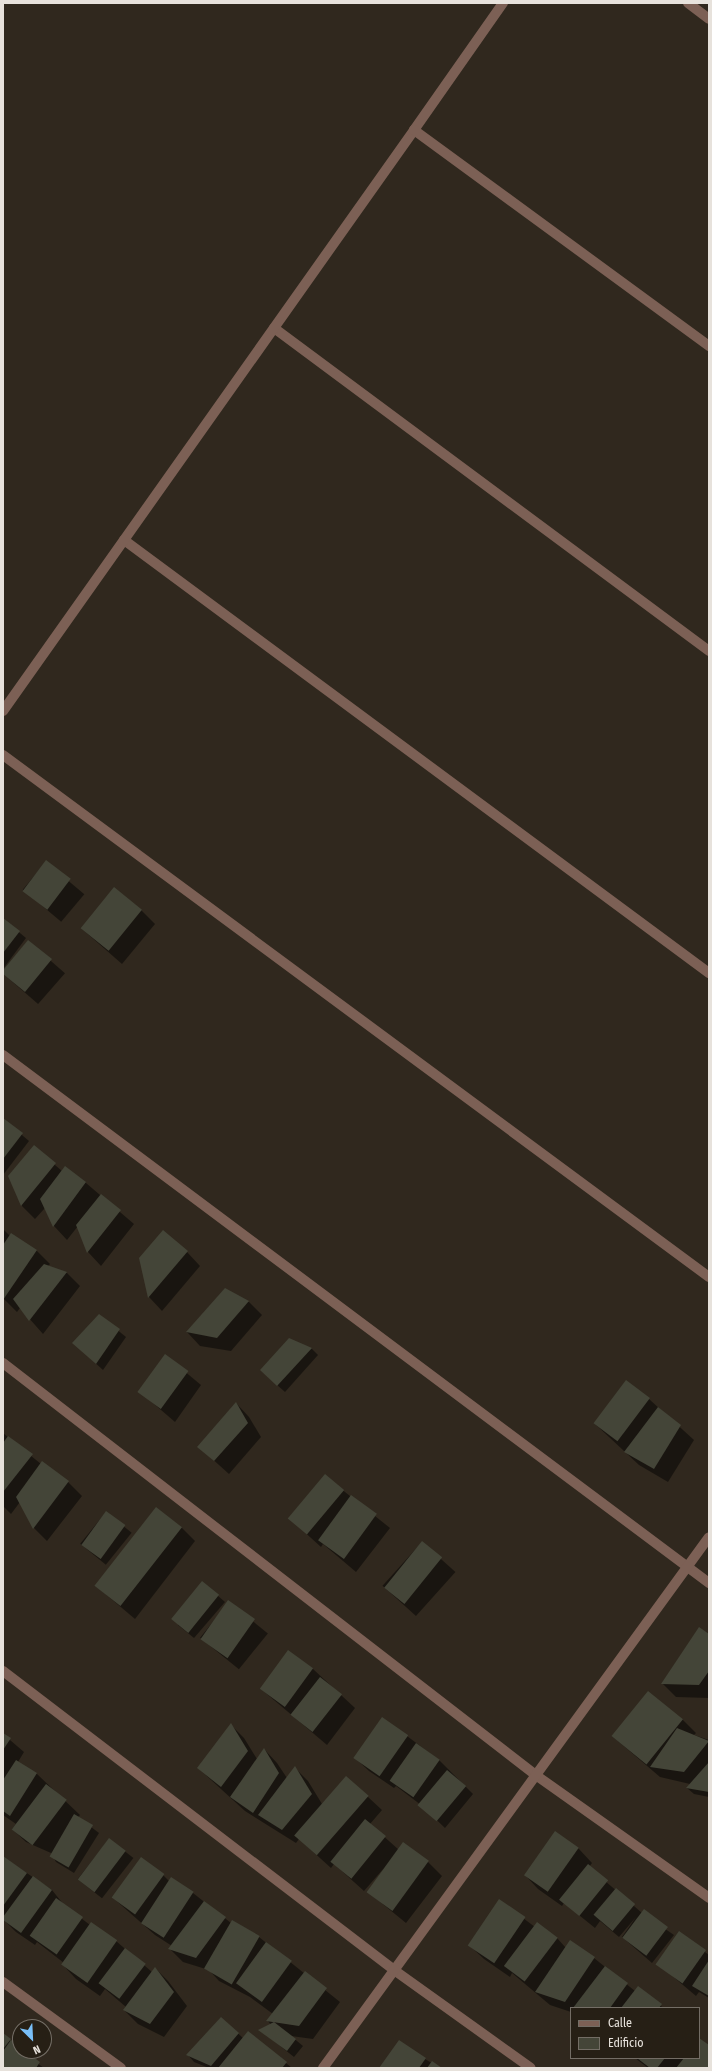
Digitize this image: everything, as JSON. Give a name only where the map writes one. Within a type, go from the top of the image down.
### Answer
[{"type":"street","points":[[3,711],[503,3]]},
{"type":"street","points":[[688,3],[709,19]]},
{"type":"street","points":[[414,130],[709,346]]},
{"type":"street","points":[[274,328],[709,651]]},
{"type":"street","points":[[124,540],[709,972]]},
{"type":"street","points":[[3,755],[709,1278]]},
{"type":"street","points":[[3,1055],[709,1583]]},
{"type":"street","points":[[3,1363],[537,1776],[709,1898]]},
{"type":"street","points":[[323,2068],[537,1776],[709,1537]]},
{"type":"street","points":[[3,1671],[394,1970],[531,2068]]},
{"type":"street","points":[[3,1982],[121,2068]]},
{"type":"building","points":[[46,860],[71,879],[47,910],[23,891]]},
{"type":"building","points":[[114,887],[142,910],[109,951],[81,928]]},
{"type":"building","points":[[3,918],[20,931],[3,953]]},
{"type":"building","points":[[28,940],[52,959],[25,992],[3,974],[3,970]]},
{"type":"building","points":[[3,1118],[23,1133],[3,1159]]},
{"type":"building","points":[[34,1145],[56,1163],[21,1206],[8,1176]]},
{"type":"building","points":[[65,1166],[86,1182],[53,1227],[40,1199]]},
{"type":"building","points":[[101,1194],[121,1210],[87,1253],[76,1225]]},
{"type":"building","points":[[163,1230],[188,1251],[148,1298],[139,1258]]},
{"type":"building","points":[[11,1233],[37,1250],[3,1300],[3,1245]]},
{"type":"building","points":[[44,1264],[67,1272],[29,1321],[13,1299]]},
{"type":"building","points":[[225,1288],[249,1301],[217,1338],[186,1332]]},
{"type":"building","points":[[99,1314],[120,1329],[96,1364],[72,1343]]},
{"type":"building","points":[[289,1338],[312,1348],[277,1386],[260,1370]]},
{"type":"building","points":[[165,1354],[188,1371],[161,1409],[137,1392]]},
{"type":"building","points":[[626,1380],[650,1398],[617,1441],[594,1423]]},
{"type":"building","points":[[236,1402],[248,1423],[214,1461],[197,1447]]},
{"type":"building","points":[[658,1407],[681,1425],[654,1469],[624,1452]]},
{"type":"building","points":[[8,1436],[33,1454],[3,1492],[3,1443]]},
{"type":"building","points":[[42,1461],[69,1481],[33,1529],[16,1497]]},
{"type":"building","points":[[325,1474],[344,1490],[307,1535],[288,1518]]},
{"type":"building","points":[[351,1495],[377,1514],[344,1559],[318,1540]]},
{"type":"building","points":[[156,1507],[182,1527],[120,1606],[94,1586]]},
{"type":"building","points":[[106,1511],[125,1525],[101,1559],[81,1545]]},
{"type":"building","points":[[422,1541],[442,1557],[404,1604],[384,1588]]},
{"type":"building","points":[[202,1581],[219,1595],[188,1633],[171,1619]]},
{"type":"building","points":[[228,1600],[255,1619],[228,1658],[200,1639]]},
{"type":"building","points":[[699,1627],[709,1634],[709,1671],[699,1685],[661,1684]]},
{"type":"building","points":[[288,1650],[313,1668],[285,1707],[260,1689]]},
{"type":"building","points":[[320,1677],[342,1694],[313,1732],[290,1715]]},
{"type":"building","points":[[648,1691],[683,1719],[646,1764],[611,1736]]},
{"type":"building","points":[[382,1717],[408,1735],[380,1776],[353,1758]]},
{"type":"building","points":[[231,1723],[248,1751],[221,1787],[197,1768]]},
{"type":"building","points":[[677,1728],[709,1741],[684,1772],[650,1767]]},
{"type":"building","points":[[3,1733],[11,1738],[3,1750]]},
{"type":"building","points":[[416,1743],[440,1760],[413,1797],[390,1781]]},
{"type":"building","points":[[264,1748],[279,1773],[253,1813],[230,1797]]},
{"type":"building","points":[[16,1760],[37,1773],[10,1816],[3,1811],[3,1780]]},
{"type":"building","points":[[709,1762],[709,1792],[686,1788]]},
{"type":"building","points":[[295,1766],[312,1794],[282,1830],[258,1815]]},
{"type":"building","points":[[447,1770],[466,1786],[437,1821],[417,1805]]},
{"type":"building","points":[[346,1776],[369,1796],[317,1855],[294,1836]]},
{"type":"building","points":[[46,1784],[67,1800],[32,1845],[12,1830]]},
{"type":"building","points":[[74,1814],[93,1825],[69,1867],[50,1856]]},
{"type":"building","points":[[365,1819],[386,1836],[351,1879],[330,1862]]},
{"type":"building","points":[[555,1831],[579,1848],[548,1892],[524,1875]]},
{"type":"building","points":[[109,1838],[126,1851],[94,1892],[78,1880]]},
{"type":"building","points":[[403,1842],[429,1861],[392,1911],[367,1892]]},
{"type":"building","points":[[3,1856],[27,1873],[3,1906]]},
{"type":"building","points":[[141,1857],[164,1874],[135,1914],[112,1897]]},
{"type":"building","points":[[588,1864],[608,1880],[579,1916],[559,1900]]},
{"type":"building","points":[[33,1876],[52,1890],[21,1933],[3,1920],[3,1917]]},
{"type":"building","points":[[171,1877],[194,1892],[164,1938],[141,1923]]},
{"type":"building","points":[[616,1888],[635,1904],[613,1931],[594,1915]]},
{"type":"building","points":[[56,1898],[83,1917],[57,1955],[30,1936]]},
{"type":"building","points":[[499,1899],[526,1917],[494,1963],[468,1945]]},
{"type":"building","points":[[204,1901],[226,1917],[196,1958],[168,1949]]},
{"type":"building","points":[[644,1909],[668,1927],[646,1956],[622,1938]]},
{"type":"building","points":[[232,1920],[260,1936],[232,1984],[204,1968]]},
{"type":"building","points":[[91,1922],[117,1940],[87,1983],[61,1965]]},
{"type":"building","points":[[537,1922],[558,1938],[525,1982],[504,1966]]},
{"type":"building","points":[[679,1931],[706,1950],[683,1984],[655,1965]]},
{"type":"building","points":[[570,1940],[595,1957],[565,2002],[535,1992]]},
{"type":"building","points":[[266,1942],[292,1961],[262,2002],[236,1983]]},
{"type":"building","points":[[125,1948],[146,1964],[119,1999],[99,1983]]},
{"type":"building","points":[[709,1960],[709,1996],[692,1986]]},
{"type":"building","points":[[605,1966],[628,1983],[611,2007],[574,2007]]},
{"type":"building","points":[[155,1967],[174,1992],[150,2024],[123,2010]]},
{"type":"building","points":[[305,1971],[327,1988],[299,2026],[266,2021]]},
{"type":"building","points":[[638,1986],[662,2004],[660,2007],[622,2007]]},
{"type":"building","points":[[221,2017],[239,2033],[211,2066],[186,2055]]},
{"type":"building","points":[[274,2022],[296,2039],[287,2051],[258,2030]]},
{"type":"building","points":[[248,2031],[287,2062],[282,2068],[218,2068]]},
{"type":"building","points":[[3,2033],[11,2039],[3,2049]]},
{"type":"building","points":[[700,2039],[709,2045],[708,2068],[676,2068],[683,2059],[700,2059]]},
{"type":"building","points":[[11,2040],[12,2059],[36,2059],[40,2062],[36,2068],[3,2068],[3,2051]]},
{"type":"building","points":[[399,2040],[426,2058],[419,2068],[379,2068]]},
{"type":"building","points":[[638,2059],[664,2059],[657,2068],[650,2068]]},
{"type":"building","points":[[432,2061],[442,2068],[427,2068]]}]
